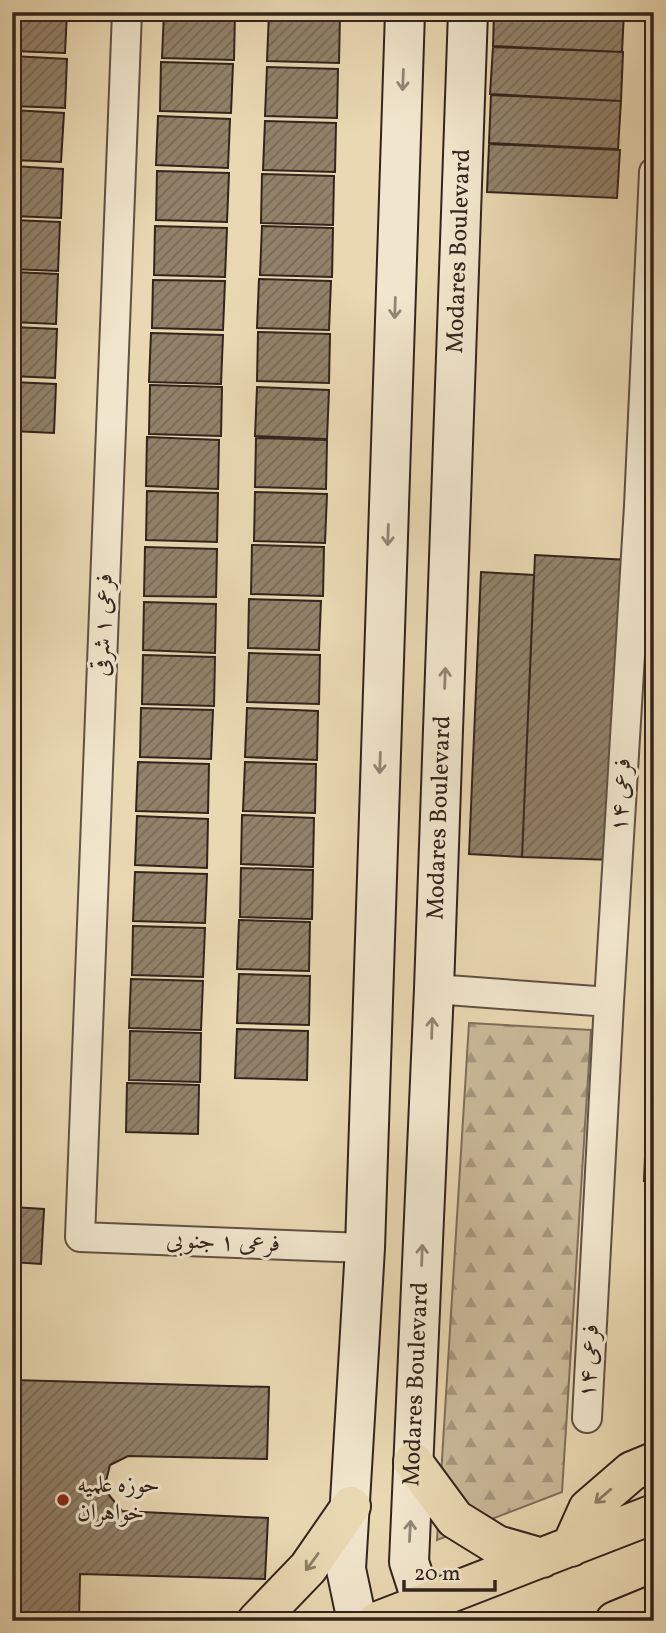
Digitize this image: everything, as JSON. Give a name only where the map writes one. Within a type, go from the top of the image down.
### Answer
[{"type":"main road","points":[[357,1621],[346,1569],[365,1248],[405,12]]},
{"type":"main road","name":"Modares Boulevard","points":[[425,1612],[409,1562],[434,989],[468,12]]},
{"type":"main road","points":[[414,1462],[455,1519],[497,1545],[557,1553]]},
{"type":"main road","points":[[557,1553],[588,1508],[632,1471],[654,1462]]},
{"type":"main road","points":[[257,1621],[308,1568],[351,1506]]},
{"type":"main road","points":[[378,1621],[425,1612],[557,1553],[654,1514]]},
{"type":"main road","points":[[615,1621],[654,1605]]},
{"type":"street","name":"فرعی ۱ شرقی","points":[[80,1237],[127,12]]},
{"type":"street","name":"فرعی ۱۴","points":[[587,1418],[609,1002],[646,506],[654,172]]},
{"type":"street","points":[[434,989],[609,1002]]},
{"type":"street","name":"فرعی ۱ جنوبی","points":[[80,1237],[365,1248]]},
{"type":"green space","points":[[469,1023],[591,1030],[562,1492],[437,1540]]},
{"type":"building","points":[[12,12],[67,12],[65,53],[12,51]]},
{"type":"building","points":[[164,12],[235,12],[234,60],[162,58]]},
{"type":"building","points":[[269,12],[340,14],[339,63],[267,61]]},
{"type":"building","points":[[494,12],[624,12],[622,52],[493,46]]},
{"type":"building","points":[[493,47],[623,52],[621,101],[490,94]]},
{"type":"building","points":[[12,56],[67,59],[65,108],[12,106]]},
{"type":"building","points":[[161,62],[233,64],[231,113],[160,111]]},
{"type":"building","points":[[267,67],[338,69],[337,118],[265,116]]},
{"type":"building","points":[[491,95],[621,101],[618,149],[489,143]]},
{"type":"building","points":[[12,110],[64,113],[61,162],[12,160]]},
{"type":"building","points":[[158,116],[230,119],[228,168],[156,165]]},
{"type":"building","points":[[265,121],[336,123],[335,172],[263,170]]},
{"type":"building","points":[[489,144],[620,150],[617,198],[487,192]]},
{"type":"building","points":[[12,166],[63,169],[61,218],[12,216]]},
{"type":"building","points":[[157,171],[229,173],[227,222],[156,220]]},
{"type":"building","points":[[262,174],[334,176],[333,225],[261,223]]},
{"type":"building","points":[[12,220],[60,222],[58,271],[12,269]]},
{"type":"building","points":[[155,226],[227,228],[225,277],[154,275]]},
{"type":"building","points":[[262,226],[333,228],[332,277],[260,275]]},
{"type":"building","points":[[12,272],[58,274],[56,324],[12,322]]},
{"type":"building","points":[[259,279],[331,281],[329,330],[257,328]]},
{"type":"building","points":[[153,280],[225,281],[223,330],[152,328]]},
{"type":"building","points":[[12,327],[57,329],[55,378],[12,376]]},
{"type":"building","points":[[258,332],[330,334],[329,383],[257,381]]},
{"type":"building","points":[[151,333],[223,335],[221,384],[149,382]]},
{"type":"building","points":[[12,382],[56,384],[54,433],[12,431]]},
{"type":"building","points":[[150,385],[222,387],[221,436],[149,434]]},
{"type":"building","points":[[257,387],[329,390],[327,439],[255,436]]},
{"type":"building","points":[[147,437],[219,440],[218,489],[146,486]]},
{"type":"building","points":[[256,438],[327,440],[326,489],[255,487]]},
{"type":"building","points":[[147,491],[218,493],[217,542],[146,540]]},
{"type":"building","points":[[255,492],[327,494],[325,543],[254,541]]},
{"type":"building","points":[[252,545],[324,547],[323,596],[251,594]]},
{"type":"building","points":[[145,547],[217,549],[216,597],[144,596]]},
{"type":"building","points":[[535,555],[629,560],[614,860],[522,857]]},
{"type":"building","points":[[481,572],[534,575],[522,857],[469,854]]},
{"type":"building","points":[[249,599],[321,601],[319,650],[248,648]]},
{"type":"building","points":[[144,602],[216,604],[215,653],[143,650]]},
{"type":"building","points":[[249,653],[320,655],[319,704],[247,702]]},
{"type":"building","points":[[143,655],[215,657],[214,706],[142,704]]},
{"type":"building","points":[[141,708],[213,710],[211,759],[140,757]]},
{"type":"building","points":[[247,708],[318,711],[317,760],[245,757]]},
{"type":"building","points":[[138,762],[209,764],[208,813],[136,811]]},
{"type":"building","points":[[245,762],[316,764],[315,813],[243,811]]},
{"type":"building","points":[[242,815],[314,818],[313,867],[241,864]]},
{"type":"building","points":[[137,816],[208,819],[207,868],[135,865]]},
{"type":"building","points":[[241,868],[313,870],[312,919],[240,917]]},
{"type":"building","points":[[135,872],[207,874],[205,923],[133,921]]},
{"type":"building","points":[[239,920],[310,922],[309,971],[237,969]]},
{"type":"building","points":[[133,926],[205,928],[203,977],[132,975]]},
{"type":"building","points":[[239,974],[310,976],[309,1025],[237,1023]]},
{"type":"building","points":[[131,979],[203,981],[201,1030],[129,1028]]},
{"type":"building","points":[[653,995],[654,1041],[651,1041]]},
{"type":"building","points":[[237,1029],[308,1031],[307,1080],[235,1078]]},
{"type":"building","points":[[130,1031],[201,1033],[200,1082],[129,1080]]},
{"type":"building","points":[[651,1041],[654,1041],[654,1088],[649,1087]]},
{"type":"building","points":[[127,1083],[199,1085],[198,1134],[126,1132]]},
{"type":"building","points":[[649,1087],[654,1088],[654,1133],[646,1133]]},
{"type":"building","points":[[646,1133],[654,1133],[654,1181],[644,1181]]},
{"type":"building","points":[[12,1207],[44,1209],[41,1264],[12,1262]]},
{"type":"building","name":"حوزه علمیه خواهران","points":[[13,1380],[269,1387],[267,1459],[128,1456],[110,1465],[104,1489],[122,1511],[268,1518],[265,1579],[80,1574],[79,1621],[12,1621]]},
{"type":"place","name":"حوزه علمیه خواهران","points":[[63,1500]]}]
